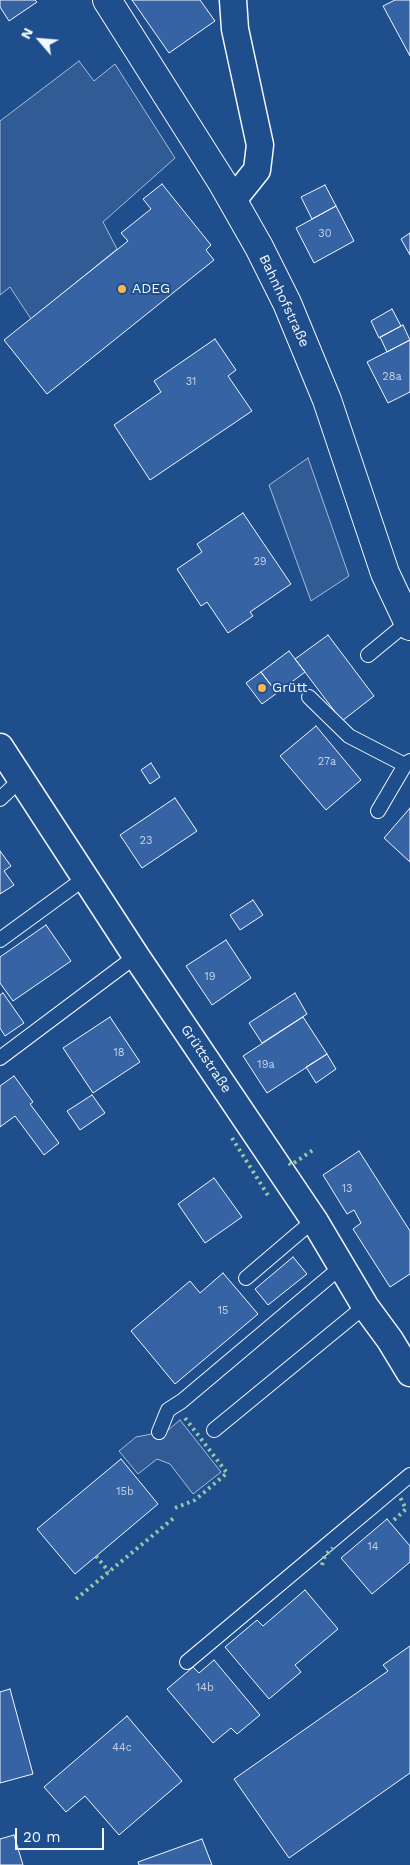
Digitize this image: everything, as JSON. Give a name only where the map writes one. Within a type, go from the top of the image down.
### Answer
[{"type":"main road","name":"Bahnhofstraße","points":[[107,0],[233,200],[272,273],[315,368],[385,573],[409,624]]},
{"type":"street","points":[[233,0],[235,29],[260,145],[257,170],[233,200]]},
{"type":"street","name":"Grüttstraße","points":[[0,747],[136,956],[314,1220],[365,1306],[390,1340],[410,1373]]},
{"type":"lane","points":[[368,655],[409,624]]},
{"type":"lane","points":[[309,697],[348,736],[408,763],[378,811]]},
{"type":"lane","points":[[0,799],[21,779]]},
{"type":"lane","points":[[0,940],[85,878]]},
{"type":"lane","points":[[0,1058],[136,956]]},
{"type":"lane","points":[[246,1278],[314,1220]]},
{"type":"lane","points":[[159,1432],[168,1410],[182,1401],[341,1267]]},
{"type":"lane","points":[[214,1430],[365,1306]]},
{"type":"lane","points":[[187,1662],[410,1475]]},
{"type":"shaded area","points":[[79,61],[94,81],[115,64],[175,158],[103,222],[117,249],[31,319],[10,287],[0,295],[0,121]]},
{"type":"shaded area","points":[[308,458],[349,576],[311,601],[269,485]]},
{"type":"shaded area","points":[[180,1420],[221,1472],[193,1494],[170,1464],[157,1459],[138,1474],[119,1451],[136,1437],[167,1431]]},
{"type":"building","points":[[0,0],[35,0],[37,2],[9,21],[0,7]]},
{"type":"building","points":[[132,0],[200,0],[215,21],[169,53]]},
{"type":"building","points":[[395,0],[410,0],[410,56],[383,6]]},
{"type":"building","name":"ADEG","points":[[162,184],[211,245],[206,250],[214,260],[47,394],[4,340],[128,241],[121,233],[151,209],[143,199]]},
{"type":"building","points":[[325,185],[336,206],[312,219],[301,197]]},
{"type":"building","points":[[336,206],[354,241],[314,263],[296,228]]},
{"type":"building","points":[[410,233],[410,255],[401,239]]},
{"type":"building","points":[[392,309],[401,326],[379,338],[371,321]]},
{"type":"building","points":[[403,325],[410,340],[387,352],[380,337]]},
{"type":"building","points":[[215,339],[236,370],[228,376],[252,411],[150,480],[114,425],[161,392],[154,381]]},
{"type":"building","points":[[410,340],[410,392],[388,403],[367,362]]},
{"type":"building","points":[[243,513],[291,584],[250,612],[253,616],[228,633],[207,602],[201,606],[177,569],[202,552],[197,544]]},
{"type":"building","points":[[328,635],[374,696],[342,721],[295,659]]},
{"type":"building","points":[[289,651],[305,672],[277,693],[261,672]]},
{"type":"building","name":"Grütt","points":[[261,672],[277,693],[262,704],[246,683]]},
{"type":"building","points":[[316,726],[361,780],[326,810],[280,756]]},
{"type":"building","points":[[151,763],[160,777],[150,784],[141,770]]},
{"type":"building","points":[[175,798],[197,831],[142,868],[120,835]]},
{"type":"building","points":[[410,808],[410,862],[384,838]]},
{"type":"building","points":[[0,851],[11,866],[4,871],[14,885],[0,894]]},
{"type":"building","points":[[253,900],[263,915],[240,930],[230,915]]},
{"type":"building","points":[[46,925],[71,961],[13,1001],[0,983],[0,957]]},
{"type":"building","points":[[226,940],[251,978],[212,1005],[186,966]]},
{"type":"building","points":[[3,993],[24,1023],[5,1036],[0,1028],[0,995]]},
{"type":"building","points":[[295,993],[307,1014],[262,1043],[249,1023]]},
{"type":"building","points":[[110,1017],[140,1062],[93,1093],[63,1048]]},
{"type":"building","points":[[303,1017],[327,1054],[267,1093],[243,1056]]},
{"type":"building","points":[[327,1054],[336,1069],[316,1083],[306,1067]]},
{"type":"building","points":[[14,1076],[33,1102],[30,1104],[59,1143],[44,1155],[15,1116],[0,1127],[0,1086]]},
{"type":"building","points":[[92,1095],[105,1113],[80,1130],[67,1111]]},
{"type":"building","points":[[359,1151],[410,1231],[410,1274],[390,1287],[353,1229],[361,1223],[354,1210],[347,1214],[323,1175]]},
{"type":"building","points":[[214,1178],[242,1217],[205,1243],[178,1204]]},
{"type":"building","points":[[293,1257],[307,1274],[268,1305],[255,1289]]},
{"type":"building","points":[[223,1273],[258,1314],[175,1384],[131,1331],[190,1281],[200,1293]]},
{"type":"building","points":[[121,1459],[158,1504],[75,1574],[37,1529]]},
{"type":"building","points":[[387,1519],[410,1546],[410,1562],[372,1594],[341,1558]]},
{"type":"building","points":[[305,1590],[338,1629],[295,1665],[301,1672],[269,1699],[225,1647],[257,1620],[263,1626]]},
{"type":"building","points":[[410,1646],[410,1773],[289,1858],[234,1779],[388,1671],[383,1665]]},
{"type":"building","points":[[214,1660],[260,1715],[237,1734],[231,1728],[213,1743],[167,1689],[193,1667],[199,1673]]},
{"type":"building","points":[[10,1689],[33,1774],[0,1783],[0,1692]]},
{"type":"building","points":[[127,1716],[182,1781],[119,1835],[85,1796],[66,1812],[44,1787]]},
{"type":"building","points":[[14,1835],[23,1865],[0,1865],[0,1839]]},
{"type":"building","points":[[202,1839],[212,1865],[139,1865],[138,1862]]},
{"type":"hedge","points":[[232,1138],[269,1197]]},
{"type":"hedge","points":[[289,1163],[291,1165],[313,1150]]},
{"type":"hedge","points":[[175,1508],[195,1500],[227,1473],[185,1418]]},
{"type":"hedge","points":[[394,1520],[406,1509],[399,1495]]},
{"type":"hedge","points":[[76,1599],[175,1517]]},
{"type":"hedge","points":[[322,1565],[325,1555],[333,1548]]},
{"type":"hedge","points":[[96,1556],[109,1572]]},
{"type":"place","name":"ADEG","points":[[122,289]]},
{"type":"place","name":"Grütt","points":[[262,688]]}]
